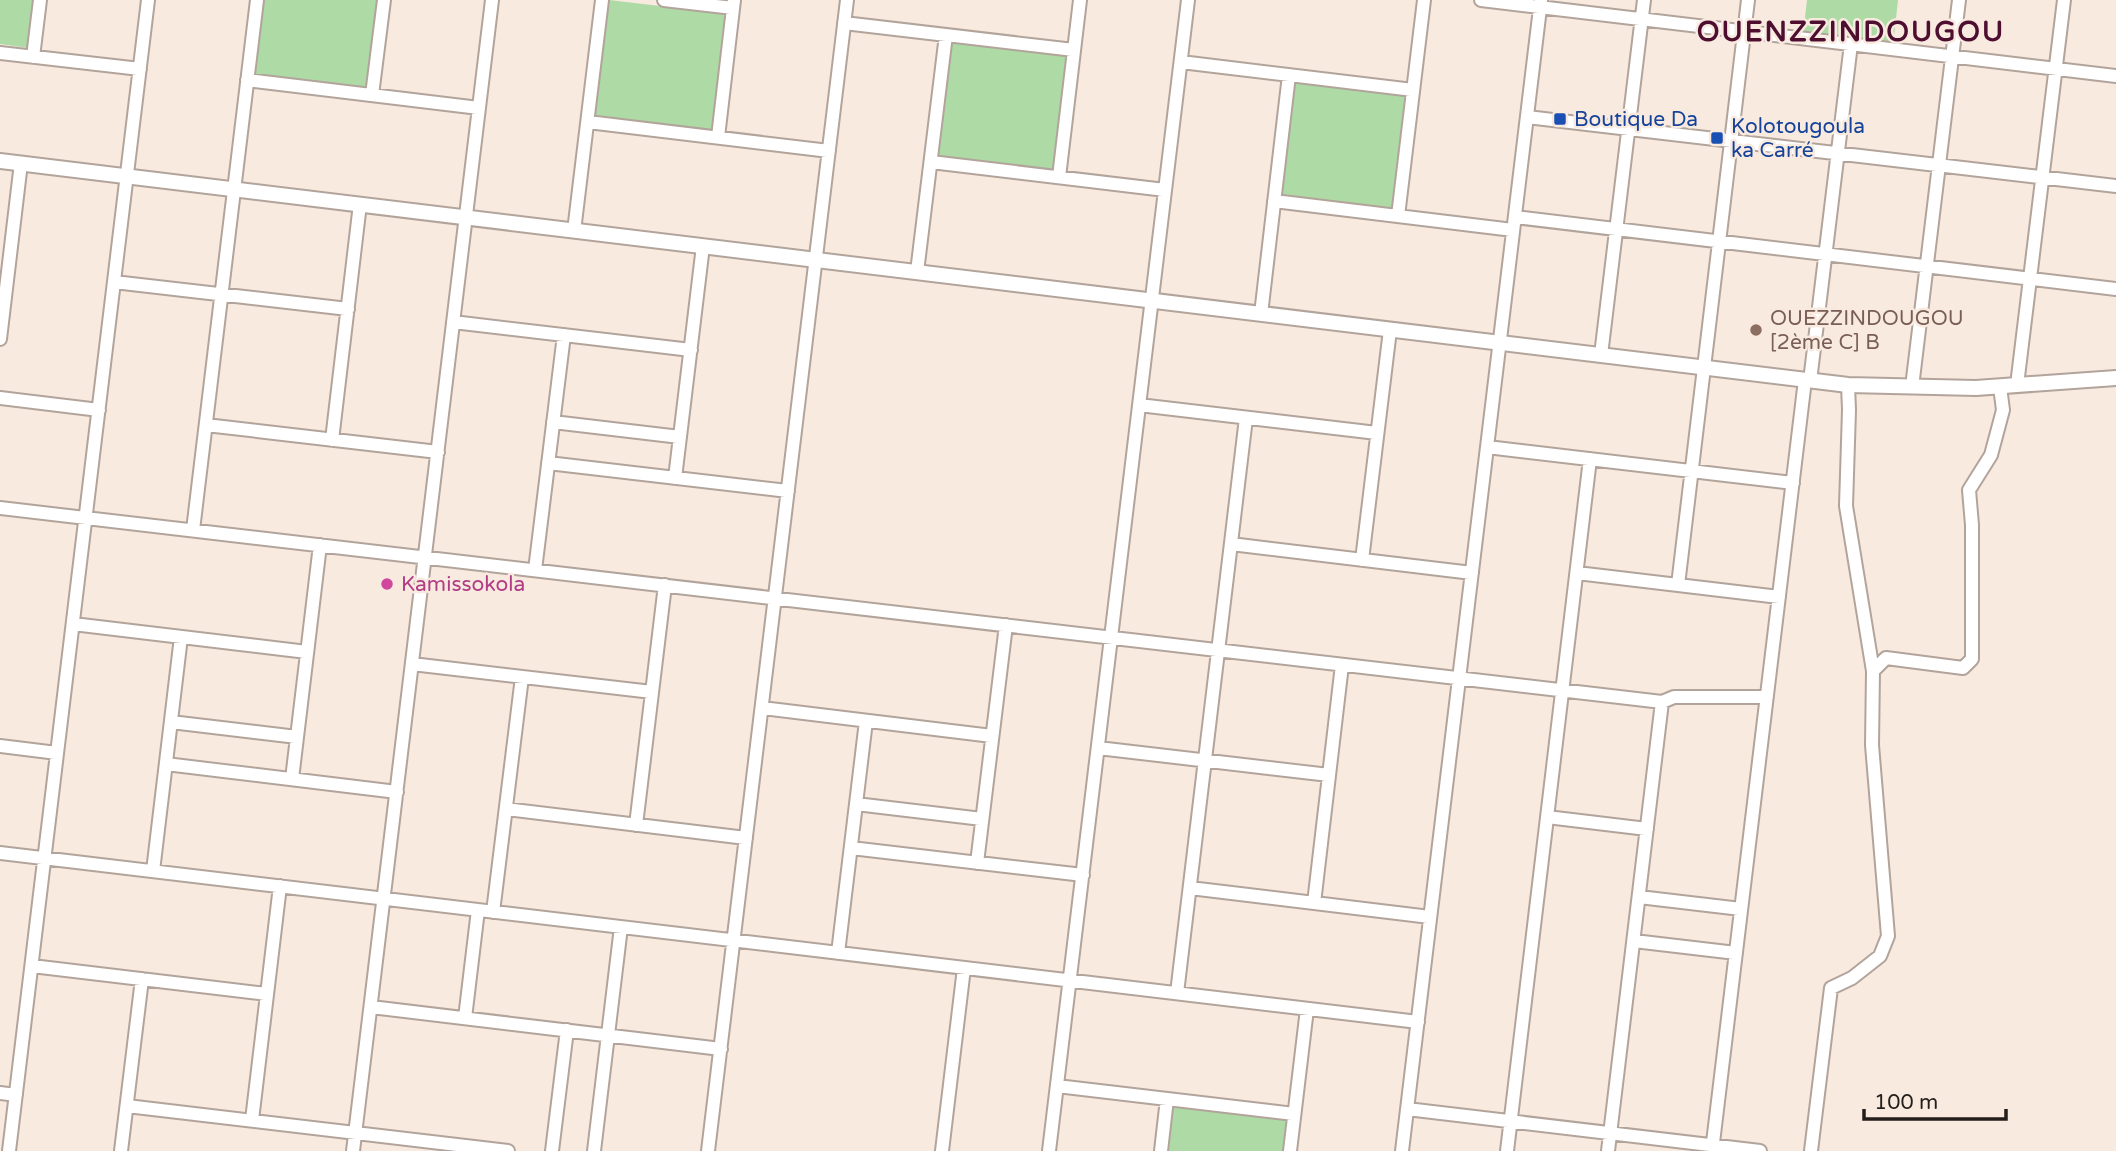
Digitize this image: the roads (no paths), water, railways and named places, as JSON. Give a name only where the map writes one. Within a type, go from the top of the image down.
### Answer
[{"type":"street","points":[[33,57],[40,0]]},
{"type":"street","points":[[9,1151],[148,0]]},
{"type":"street","points":[[193,530],[257,0]]},
{"type":"street","points":[[372,95],[384,0]]},
{"type":"street","points":[[354,1151],[492,0]]},
{"type":"street","points":[[575,231],[602,0]]},
{"type":"street","points":[[664,0],[734,4],[718,138]]},
{"type":"street","points":[[708,1151],[847,0]]},
{"type":"street","points":[[1059,177],[1080,0]]},
{"type":"street","points":[[1049,1151],[1188,0]]},
{"type":"street","points":[[1398,216],[1424,0]]},
{"type":"street","points":[[1481,0],[1541,4],[1745,32],[2116,76]]},
{"type":"street","points":[[1601,355],[1644,0]]},
{"type":"street","points":[[1678,585],[1748,0]]},
{"type":"street","points":[[1912,387],[1959,0]]},
{"type":"street","points":[[2017,385],[2064,0]]},
{"type":"street","points":[[1402,1151],[1541,4]]},
{"type":"street","points":[[844,23],[1074,50]]},
{"type":"street","points":[[918,272],[946,35]]},
{"type":"street","points":[[1713,1148],[1793,483],[1826,254],[1851,44]]},
{"type":"street","points":[[0,53],[140,69]]},
{"type":"street","points":[[1181,62],[1413,90]]},
{"type":"street","points":[[1261,314],[1289,75]]},
{"type":"street","points":[[247,80],[479,108]]},
{"type":"street","points":[[1527,117],[2116,186]]},
{"type":"street","points":[[588,122],[829,150]]},
{"type":"street","points":[[0,161],[1808,381],[1848,385],[1976,388],[2116,378]]},
{"type":"street","points":[[931,162],[1165,190]]},
{"type":"street","points":[[0,339],[4,268],[21,163]]},
{"type":"street","points":[[1274,201],[1398,216],[1617,229],[2116,289]]},
{"type":"street","points":[[332,440],[360,204]]},
{"type":"street","points":[[675,478],[703,246]]},
{"type":"street","points":[[114,282],[348,309]]},
{"type":"street","points":[[453,322],[691,351]]},
{"type":"street","points":[[1362,560],[1390,330]]},
{"type":"street","points":[[536,570],[564,335]]},
{"type":"street","points":[[1811,1151],[1831,988],[1852,978],[1880,956],[1888,936],[1872,745],[1873,671],[1846,506],[1848,385]]},
{"type":"street","points":[[1873,671],[1886,658],[1963,668],[1972,659],[1972,525],[1969,490],[1991,455],[2003,410],[2000,387]]},
{"type":"street","points":[[0,398],[99,410]]},
{"type":"street","points":[[1139,405],[1377,433]]},
{"type":"street","points":[[1177,993],[1246,418]]},
{"type":"street","points":[[554,422],[680,437]]},
{"type":"street","points":[[206,425],[438,452]]},
{"type":"street","points":[[1487,447],[1793,483]]},
{"type":"street","points":[[1507,1151],[1590,459]]},
{"type":"street","points":[[548,463],[788,491]]},
{"type":"street","points":[[0,508],[1662,702],[1674,697],[1767,696]]},
{"type":"street","points":[[1231,544],[1472,573]]},
{"type":"street","points":[[292,779],[320,545]]},
{"type":"street","points":[[1577,573],[1779,597]]},
{"type":"street","points":[[636,825],[664,585]]},
{"type":"street","points":[[73,624],[307,652]]},
{"type":"street","points":[[977,863],[1006,625]]},
{"type":"street","points":[[153,871],[181,636]]},
{"type":"street","points":[[412,664],[652,692]]},
{"type":"street","points":[[1314,903],[1342,665]]},
{"type":"street","points":[[493,912],[522,677]]},
{"type":"street","points":[[1608,1151],[1662,702]]},
{"type":"street","points":[[762,708],[992,736]]},
{"type":"street","points":[[838,953],[866,721]]},
{"type":"street","points":[[171,722],[297,737]]},
{"type":"street","points":[[0,746],[57,753]]},
{"type":"street","points":[[1098,748],[1329,775]]},
{"type":"street","points":[[166,764],[397,792]]},
{"type":"street","points":[[856,804],[982,819]]},
{"type":"street","points":[[506,809],[746,838]]},
{"type":"street","points":[[1548,817],[1647,829]]},
{"type":"street","points":[[851,848],[1083,875]]},
{"type":"street","points":[[0,853],[1418,1022]]},
{"type":"street","points":[[251,1121],[280,886]]},
{"type":"street","points":[[1190,888],[1430,917]]},
{"type":"street","points":[[1639,897],[1741,909]]},
{"type":"street","points":[[465,1018],[478,910]]},
{"type":"street","points":[[594,1151],[621,927]]},
{"type":"street","points":[[1634,941],[1736,953]]},
{"type":"street","points":[[32,966],[267,994]]},
{"type":"street","points":[[942,1151],[964,968]]},
{"type":"street","points":[[121,1151],[142,979]]},
{"type":"street","points":[[371,1007],[721,1049]]},
{"type":"street","points":[[1290,1151],[1307,1009]]},
{"type":"street","points":[[552,1151],[567,1030]]},
{"type":"street","points":[[1057,1086],[1294,1114]]},
{"type":"street","points":[[0,1093],[16,1094]]},
{"type":"street","points":[[1161,1151],[1167,1099]]},
{"type":"street","points":[[127,1106],[508,1151]]},
{"type":"street","points":[[1407,1109],[1713,1148],[1760,1151]]},
{"type":"place","name":"Boutique Da","points":[[1560,119]]},
{"type":"place","name":"Kolotougoula ka Carré","points":[[1717,138]]},
{"type":"place","name":"OUEZZINDOUGOU [2ème C] B","points":[[1756,330]]},
{"type":"place","name":"Kamissokola","points":[[387,584]]},
{"type":"district","name":"OUENZZINDOUGOU","points":[[1851,32]]}]
